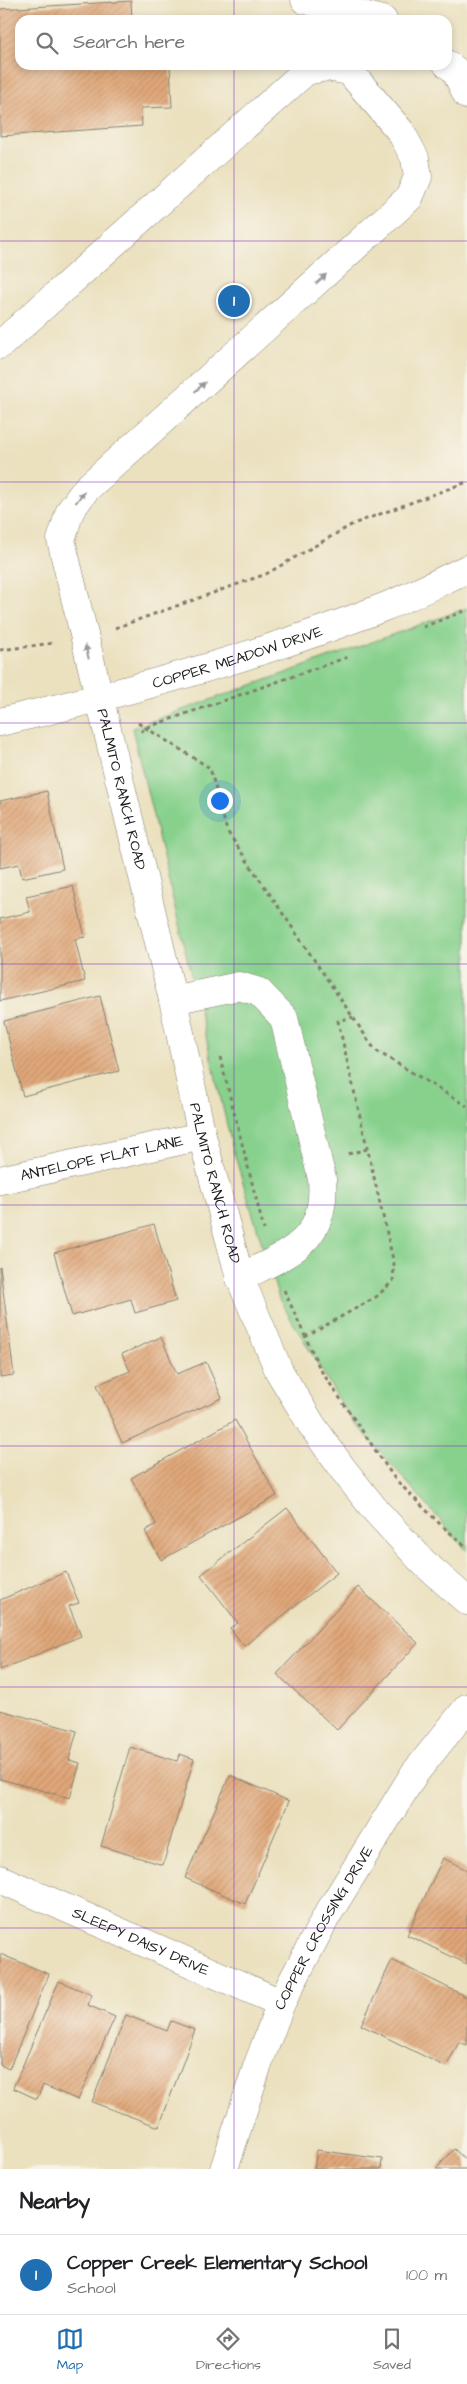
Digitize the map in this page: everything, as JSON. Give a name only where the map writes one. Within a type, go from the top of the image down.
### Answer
[{"type":"street","points":[[304,0],[362,15]]},
{"type":"street","points":[[452,68],[455,70],[467,95]]},
{"type":"street","name":"PALMITO RANCH ROAD","points":[[0,346],[306,71],[311,70]]},
{"type":"street","name":"PALMITO RANCH ROAD","points":[[343,70],[348,71],[401,132],[415,158],[418,177],[409,198],[86,489],[70,511],[61,540],[173,1000],[202,1136],[240,1278],[279,1371],[311,1424],[342,1468],[424,1563],[467,1601]]},
{"type":"street","name":"COPPER MEADOW DRIVE","points":[[0,722],[99,699],[214,665],[385,607],[467,569]]},
{"type":"street","points":[[173,1000],[238,986],[260,992],[284,1018],[322,1179],[323,1198],[317,1222],[306,1241],[240,1278]]},
{"type":"street","name":"ANTELOPE FLAT LANE","points":[[0,1180],[202,1136]]},
{"type":"street","name":"COPPER CROSSING DRIVE","points":[[224,2169],[251,2085],[281,2003],[326,1917],[414,1774],[467,1708]]},
{"type":"street","name":"SLEEPY DAISY DRIVE","points":[[0,1880],[281,2003]]},
{"type":"path","points":[[0,650],[84,639],[266,574],[352,524],[467,482]]},
{"type":"path","points":[[106,730],[137,723],[210,768],[227,831],[375,1050],[467,1106]]},
{"type":"path","points":[[143,740],[141,731],[145,728]]},
{"type":"path","points":[[305,1337],[376,1297],[393,1281],[394,1264],[338,1021],[353,1017]]},
{"type":"path","points":[[218,1049],[272,1261],[320,1369],[395,1479],[442,1526],[467,1546]]},
{"type":"green space","points":[[467,608],[467,1551],[349,1416],[279,1299],[233,1150],[132,728]]},
{"type":"building","points":[[131,1],[132,15],[15,15],[15,70],[170,70],[172,107],[141,108],[142,126],[0,136],[0,9]]},
{"type":"building","points":[[47,791],[63,869],[22,878],[19,864],[0,868],[0,801]]},
{"type":"building","points":[[73,886],[85,937],[75,939],[85,981],[0,1001],[0,919],[30,912],[26,896]]},
{"type":"building","points":[[100,996],[119,1071],[23,1096],[4,1021]]},
{"type":"building","points":[[154,1224],[176,1301],[135,1313],[131,1299],[72,1316],[54,1253]]},
{"type":"building","points":[[0,1267],[14,1375],[0,1377]]},
{"type":"building","points":[[161,1337],[177,1374],[206,1362],[222,1398],[122,1443],[97,1385],[130,1371],[122,1354]]},
{"type":"building","points":[[235,1420],[277,1496],[161,1560],[145,1531],[156,1524],[131,1478]]},
{"type":"building","points":[[287,1508],[337,1573],[244,1646],[230,1628],[238,1623],[201,1575]]},
{"type":"building","points":[[66,1572],[79,1603],[69,1606],[81,1636],[0,1670],[0,1600]]},
{"type":"building","points":[[358,1587],[418,1643],[337,1730],[277,1674]]},
{"type":"building","points":[[0,1710],[77,1731],[69,1760],[80,1763],[70,1798],[0,1779]]},
{"type":"building","points":[[130,1747],[177,1761],[180,1754],[194,1759],[163,1865],[101,1846]]},
{"type":"building","points":[[230,1775],[289,1801],[245,1904],[185,1878]]},
{"type":"building","points":[[443,1858],[467,1870],[467,1964],[407,1935]]},
{"type":"building","points":[[0,1954],[49,1974],[9,2069],[0,2065]]},
{"type":"building","points":[[392,1960],[467,1997],[467,2045],[459,2042],[446,2067],[361,2025]]},
{"type":"building","points":[[59,1981],[92,1995],[88,2005],[115,2017],[78,2100],[43,2085],[37,2099],[13,2088]]},
{"type":"building","points":[[126,2015],[167,2031],[171,2021],[195,2030],[159,2127],[92,2102]]},
{"type":"building","points":[[454,2149],[467,2161],[467,2169],[436,2169]]},
{"type":"building","points":[[317,2150],[382,2159],[381,2169],[314,2169]]},
{"type":"place","name":"Copper Creek Elementary School","points":[[234,301]]}]
